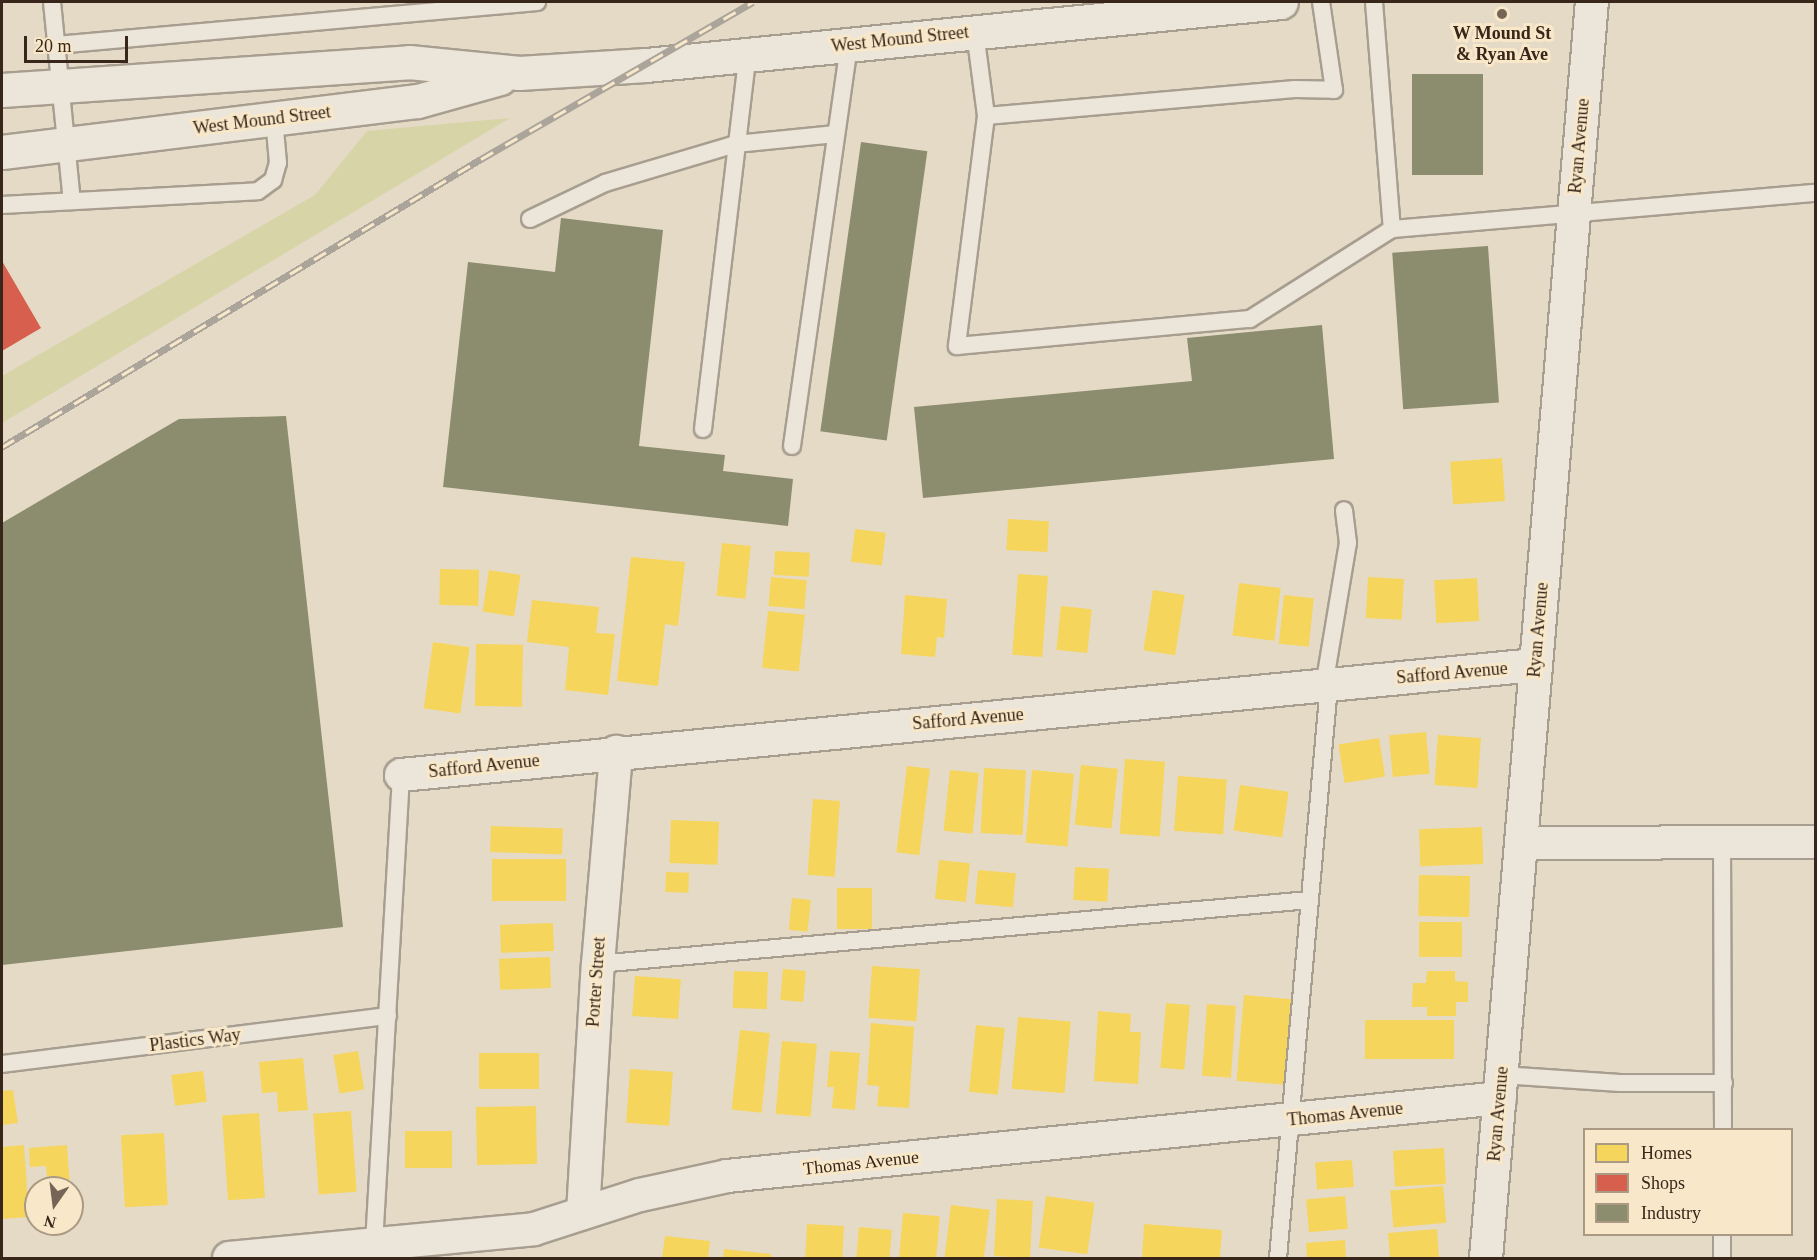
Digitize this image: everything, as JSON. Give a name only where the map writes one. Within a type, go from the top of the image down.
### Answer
[{"type":"main road","name":"West Mound Street","points":[[2,152],[417,100],[519,73],[849,45],[1281,2]]},
{"type":"main road","name":"West Mound Street","points":[[2,90],[61,84],[409,62],[519,73]]},
{"type":"street","name":"Ryan Avenue","points":[[1486,1258],[1592,2]]},
{"type":"street","name":"Safford Avenue","points":[[401,775],[616,752],[1535,665]]},
{"type":"street","name":"Porter Street","points":[[583,1213],[597,964],[616,752]]},
{"type":"street","points":[[1521,843],[1815,842]]},
{"type":"street","name":"Thomas Avenue","points":[[229,1258],[534,1229],[640,1195],[727,1176],[1290,1119],[1501,1087]]},
{"type":"lane","points":[[52,2],[72,201]]},
{"type":"lane","points":[[56,45],[537,2]]},
{"type":"lane","points":[[986,116],[1295,89],[1334,90],[1322,2]]},
{"type":"lane","points":[[1374,2],[1392,229]]},
{"type":"lane","points":[[975,32],[986,116],[957,346],[1250,320],[1392,229],[1815,193]]},
{"type":"lane","points":[[792,446],[849,45]]},
{"type":"lane","points":[[703,429],[748,54]]},
{"type":"lane","points":[[2,205],[258,191],[273,180],[278,163],[274,118]]},
{"type":"lane","points":[[530,219],[605,183],[736,144],[836,134]]},
{"type":"lane","points":[[1278,1258],[1327,685],[1348,543],[1344,510]]},
{"type":"lane","points":[[374,1244],[401,775]]},
{"type":"lane","points":[[1722,842],[1723,1128]]},
{"type":"lane","points":[[597,964],[1310,900]]},
{"type":"lane","name":"Plastics Way","points":[[2,1064],[388,1016]]},
{"type":"lane","points":[[1501,1087],[1620,1083],[1724,1083]]},
{"type":"lane","points":[[1722,1236],[1722,1258]]},
{"type":"shaded area","points":[[510,118],[2,423],[2,376],[315,195],[367,131]]},
{"type":"building: Homes","points":[[1502,458],[1505,501],[1453,505],[1450,462]]},
{"type":"building: Homes","points":[[1008,519],[1049,521],[1047,552],[1006,550]]},
{"type":"building: Homes","points":[[855,529],[886,533],[882,566],[851,562]]},
{"type":"building: Homes","points":[[722,543],[751,546],[745,599],[716,596]]},
{"type":"building: Homes","points":[[775,551],[810,553],[809,577],[774,575]]},
{"type":"building: Homes","points":[[631,557],[685,562],[678,626],[665,624],[658,686],[617,681]]},
{"type":"building: Homes","points":[[440,569],[479,570],[478,606],[439,605]]},
{"type":"building: Homes","points":[[489,570],[521,575],[514,616],[482,611]]},
{"type":"building: Homes","points":[[1018,574],[1048,576],[1042,657],[1012,655]]},
{"type":"building: Homes","points":[[771,577],[807,580],[804,609],[768,606]]},
{"type":"building: Homes","points":[[1368,577],[1404,579],[1402,620],[1366,618]]},
{"type":"building: Homes","points":[[1477,578],[1479,621],[1436,623],[1434,580]]},
{"type":"building: Homes","points":[[1239,583],[1281,588],[1274,641],[1233,636]]},
{"type":"building: Homes","points":[[1153,590],[1185,595],[1175,655],[1143,650]]},
{"type":"building: Homes","points":[[905,595],[947,599],[944,638],[937,637],[935,657],[901,654]]},
{"type":"building: Homes","points":[[1284,595],[1314,598],[1309,647],[1279,644]]},
{"type":"building: Homes","points":[[532,600],[599,607],[596,633],[615,634],[608,695],[565,690],[569,647],[527,642]]},
{"type":"building: Homes","points":[[1061,606],[1092,609],[1087,653],[1056,650]]},
{"type":"building: Homes","points":[[768,611],[805,615],[799,672],[762,668]]},
{"type":"building: Homes","points":[[433,642],[470,647],[460,713],[424,708]]},
{"type":"building: Homes","points":[[476,644],[523,645],[522,707],[475,706]]},
{"type":"building: Homes","points":[[1426,732],[1430,774],[1393,777],[1389,735]]},
{"type":"building: Homes","points":[[1438,735],[1481,738],[1477,788],[1435,785]]},
{"type":"building: Homes","points":[[1379,738],[1385,777],[1345,783],[1339,744]]},
{"type":"building: Homes","points":[[1125,759],[1165,762],[1160,837],[1120,834]]},
{"type":"building: Homes","points":[[1081,765],[1118,769],[1112,829],[1075,825]]},
{"type":"building: Homes","points":[[907,766],[930,769],[919,855],[896,852]]},
{"type":"building: Homes","points":[[984,768],[1026,770],[1023,835],[981,833]]},
{"type":"building: Homes","points":[[950,770],[979,773],[972,834],[944,831]]},
{"type":"building: Homes","points":[[1032,770],[1074,774],[1067,846],[1026,843]]},
{"type":"building: Homes","points":[[1178,776],[1227,779],[1223,834],[1174,831]]},
{"type":"building: Homes","points":[[1240,785],[1289,792],[1282,837],[1234,831]]},
{"type":"building: Homes","points":[[813,799],[840,801],[835,877],[808,875]]},
{"type":"building: Homes","points":[[671,820],[719,822],[717,865],[669,863]]},
{"type":"building: Homes","points":[[491,826],[563,829],[562,854],[490,852]]},
{"type":"building: Homes","points":[[1482,827],[1483,864],[1420,866],[1419,829]]},
{"type":"building: Homes","points":[[492,859],[566,859],[566,901],[492,901]]},
{"type":"building: Homes","points":[[939,860],[970,863],[966,902],[935,899]]},
{"type":"building: Homes","points":[[1075,867],[1109,869],[1107,902],[1073,900]]},
{"type":"building: Homes","points":[[978,870],[1016,873],[1013,907],[975,904]]},
{"type":"building: Homes","points":[[666,872],[689,873],[688,893],[665,892]]},
{"type":"building: Homes","points":[[1419,875],[1470,876],[1469,917],[1418,916]]},
{"type":"building: Homes","points":[[837,888],[872,888],[872,929],[837,929]]},
{"type":"building: Homes","points":[[792,898],[811,900],[808,932],[789,930]]},
{"type":"building: Homes","points":[[1419,922],[1462,922],[1462,957],[1419,957]]},
{"type":"building: Homes","points":[[553,923],[554,951],[501,953],[500,925]]},
{"type":"building: Homes","points":[[550,957],[551,988],[500,990],[499,959]]},
{"type":"building: Homes","points":[[872,966],[920,969],[916,1021],[868,1018]]},
{"type":"building: Homes","points":[[783,969],[806,971],[803,1002],[780,1000]]},
{"type":"building: Homes","points":[[734,971],[768,972],[767,1009],[733,1008]]},
{"type":"building: Homes","points":[[1427,971],[1455,971],[1455,981],[1468,982],[1468,1002],[1456,1002],[1456,1016],[1427,1016],[1427,1007],[1412,1007],[1413,983],[1426,983]]},
{"type":"building: Homes","points":[[635,976],[681,979],[678,1019],[632,1016]]},
{"type":"building: Homes","points":[[1244,995],[1292,999],[1284,1085],[1237,1081]]},
{"type":"building: Homes","points":[[1166,1003],[1190,1005],[1184,1070],[1160,1068]]},
{"type":"building: Homes","points":[[1207,1004],[1236,1006],[1231,1078],[1202,1076]]},
{"type":"building: Homes","points":[[1098,1011],[1131,1014],[1130,1032],[1141,1032],[1138,1084],[1094,1081]]},
{"type":"building: Homes","points":[[1018,1017],[1071,1022],[1065,1093],[1012,1089]]},
{"type":"building: Homes","points":[[1365,1020],[1454,1020],[1454,1059],[1365,1059]]},
{"type":"building: Homes","points":[[871,1023],[914,1027],[909,1108],[877,1106],[879,1086],[867,1085]]},
{"type":"building: Homes","points":[[976,1025],[1005,1028],[998,1095],[969,1092]]},
{"type":"building: Homes","points":[[740,1030],[770,1033],[761,1113],[732,1110]]},
{"type":"building: Homes","points":[[782,1041],[817,1044],[811,1117],[776,1114]]},
{"type":"building: Homes","points":[[358,1051],[364,1090],[339,1093],[333,1055]]},
{"type":"building: Homes","points":[[830,1051],[860,1053],[855,1110],[832,1108],[834,1087],[827,1087]]},
{"type":"building: Homes","points":[[479,1053],[539,1053],[539,1089],[479,1089]]},
{"type":"building: Homes","points":[[303,1058],[308,1110],[278,1112],[277,1092],[262,1093],[259,1062]]},
{"type":"building: Homes","points":[[630,1069],[673,1072],[669,1126],[626,1123]]},
{"type":"building: Homes","points":[[203,1071],[207,1102],[175,1106],[171,1075]]},
{"type":"building: Homes","points":[[13,1090],[18,1123],[2,1125],[2,1091]]},
{"type":"building: Homes","points":[[536,1106],[537,1164],[477,1165],[476,1107]]},
{"type":"building: Homes","points":[[351,1111],[357,1192],[319,1194],[313,1114]]},
{"type":"building: Homes","points":[[259,1113],[265,1198],[228,1200],[222,1116]]},
{"type":"building: Homes","points":[[405,1131],[452,1131],[452,1168],[405,1168]]},
{"type":"building: Homes","points":[[164,1133],[168,1205],[125,1207],[121,1135]]},
{"type":"building: Homes","points":[[24,1145],[26,1176],[24,1176],[24,1217],[2,1219],[2,1147]]},
{"type":"building: Homes","points":[[67,1145],[69,1176],[47,1176],[46,1166],[30,1167],[29,1148]]},
{"type":"building: Homes","points":[[1444,1148],[1446,1184],[1395,1187],[1393,1151]]},
{"type":"building: Homes","points":[[1352,1160],[1354,1187],[1317,1190],[1315,1163]]},
{"type":"building: Homes","points":[[1443,1186],[1446,1223],[1393,1227],[1390,1191]]},
{"type":"building: Homes","points":[[1046,1196],[1095,1203],[1087,1254],[1039,1247]]},
{"type":"building: Homes","points":[[1345,1196],[1348,1229],[1309,1232],[1306,1199]]},
{"type":"building: Homes","points":[[997,1199],[1033,1201],[1030,1258],[994,1256]]},
{"type":"building: Homes","points":[[951,1205],[990,1210],[984,1258],[945,1257]]},
{"type":"building: Homes","points":[[903,1213],[940,1216],[936,1258],[899,1258]]},
{"type":"building: Homes","points":[[807,1224],[844,1226],[842,1258],[805,1258]]},
{"type":"building: Homes","points":[[1144,1224],[1222,1230],[1220,1258],[1142,1258]]},
{"type":"building: Homes","points":[[859,1227],[892,1230],[889,1258],[856,1258]]},
{"type":"building: Homes","points":[[1437,1229],[1439,1258],[1390,1258],[1388,1233]]},
{"type":"building: Homes","points":[[665,1236],[710,1241],[708,1258],[662,1258]]},
{"type":"building: Homes","points":[[1345,1240],[1346,1258],[1307,1258],[1306,1243]]},
{"type":"building: Homes","points":[[724,1249],[771,1254],[771,1258],[723,1258]]},
{"type":"building: Shops","points":[[2,261],[41,328],[2,351]]},
{"type":"building: Industry","points":[[1412,74],[1483,74],[1483,175],[1412,175]]},
{"type":"building: Industry","points":[[861,142],[927,151],[887,440],[820,431]]},
{"type":"building: Industry","points":[[561,218],[663,230],[639,446],[725,455],[723,471],[793,479],[788,526],[443,487],[468,262],[555,272]]},
{"type":"building: Industry","points":[[1488,246],[1499,403],[1403,409],[1392,253]]},
{"type":"building: Industry","points":[[1322,325],[1334,459],[923,498],[914,407],[1192,381],[1187,338]]},
{"type":"building: Industry","points":[[286,416],[343,927],[2,965],[2,523],[179,419]]},
{"type":"railway","points":[[2,447],[481,159],[753,2]]},
{"type":"place","name":"W Mound St & Ryan Ave","points":[[1502,14]]}]
